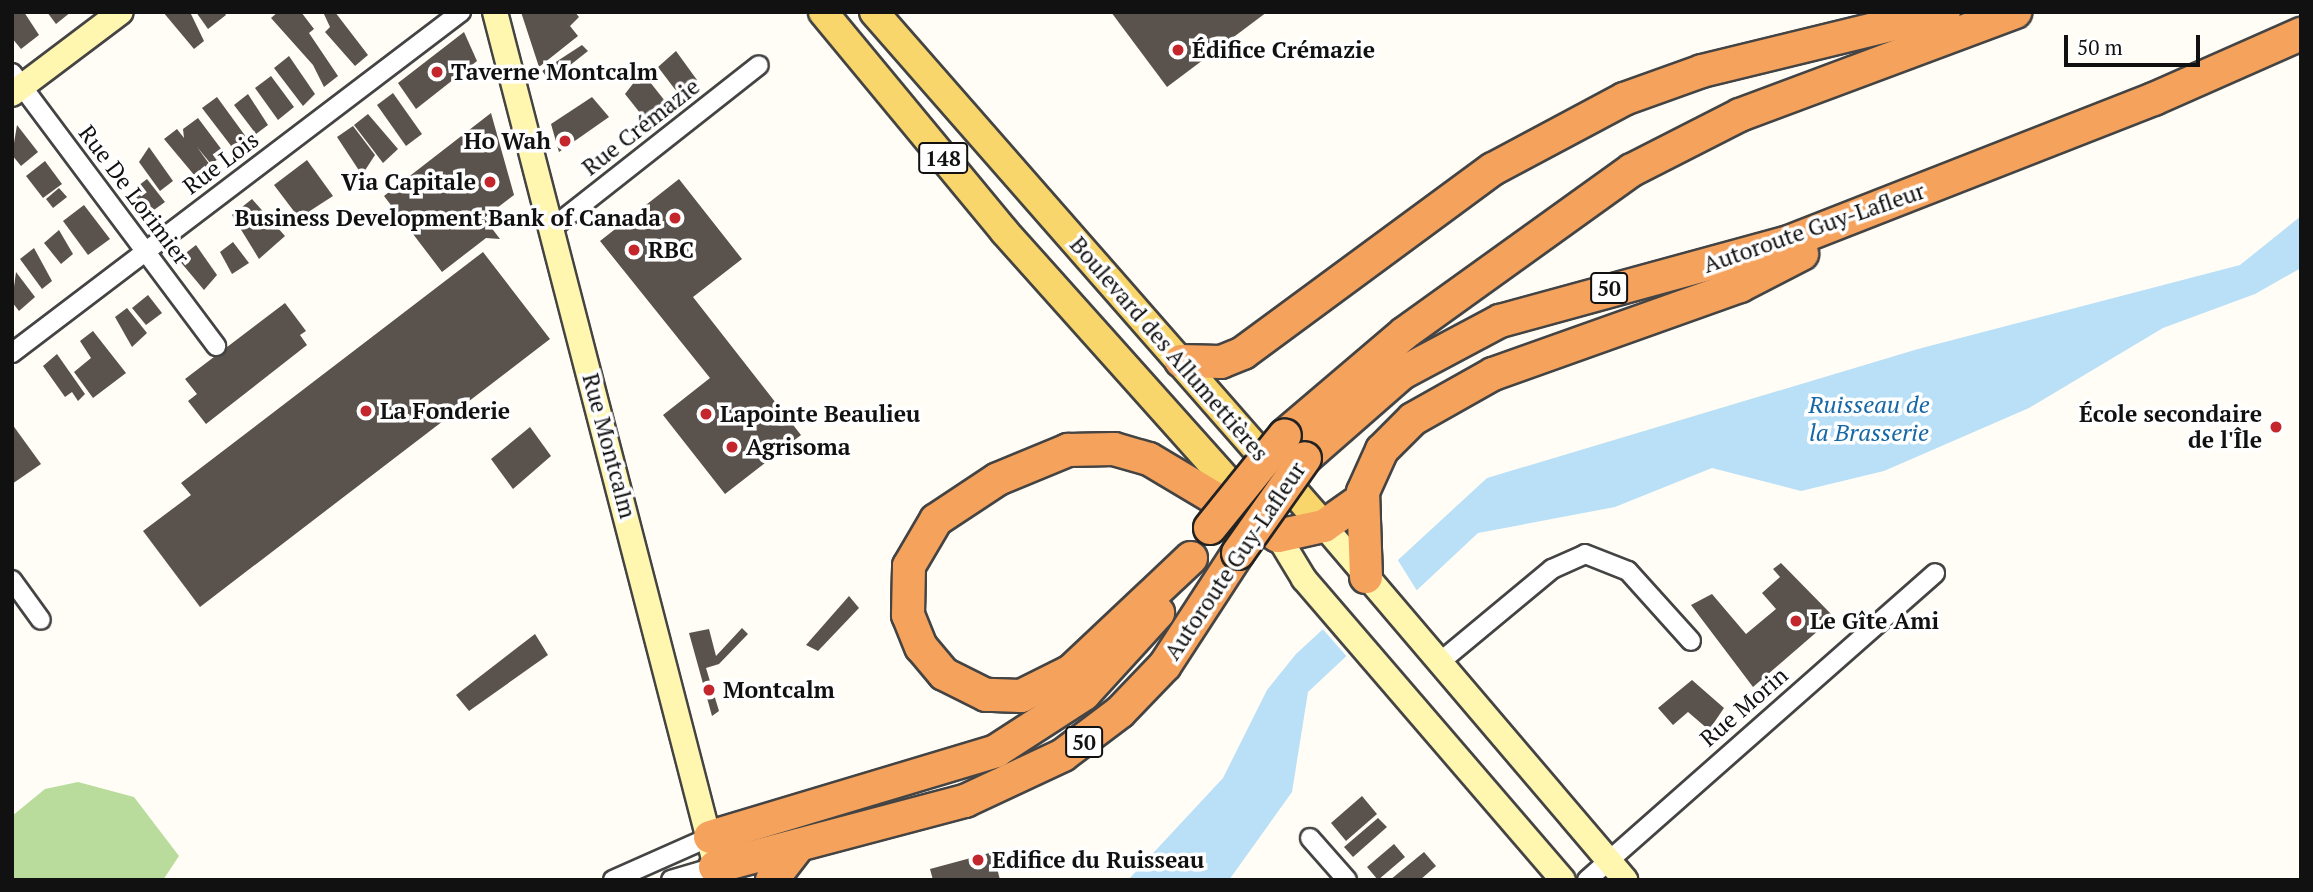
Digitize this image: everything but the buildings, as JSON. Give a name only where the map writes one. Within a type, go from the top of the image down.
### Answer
[{"type":"highway","points":[[1181,361],[1221,362],[1243,353],[1493,169],[1624,99],[1702,71],[1944,12]]},
{"type":"highway","name":"Autoroute Guy-Lafleur","points":[[714,862],[951,768],[1034,730],[1121,658],[1210,528],[1475,279],[1647,161],[1795,93],[2015,12]]},
{"type":"highway","name":"Autoroute Guy-Lafleur","points":[[714,862],[799,845],[974,797],[1078,746],[1165,665],[1238,553],[1295,447],[1402,373],[1500,321],[1761,252],[1946,181],[2301,34]]},
{"type":"highway","points":[[1363,565],[1361,499],[1373,465],[1395,434],[1459,391],[1740,286],[1946,181]]},
{"type":"highway","points":[[1191,558],[1071,671],[1021,695],[986,695],[944,674],[921,647],[908,615],[909,566],[936,520],[998,479],[1068,450],[1114,449],[1149,459],[1278,536],[1324,526],[1361,499]]},
{"type":"highway","points":[[772,880],[799,845]]},
{"type":"main road","points":[[16,85],[121,12]]},
{"type":"main road","name":"Rue Montcalm","points":[[495,12],[714,862]]},
{"type":"main road","name":"Boulevard des Allumettières","points":[[823,12],[1026,257],[1278,536],[1320,597],[1563,880]]},
{"type":"main road","name":"Boulevard des Allumettières","points":[[886,19],[1324,526],[1363,565],[1402,618],[1625,880]]},
{"type":"street","name":"Rue Lois","points":[[12,354],[461,12]]},
{"type":"street","name":"Rue Crémazie","points":[[552,228],[759,65]]},
{"type":"street","name":"Rue De Lorimier","points":[[16,85],[216,346]]},
{"type":"street","points":[[1440,662],[1552,569],[1585,554],[1628,571],[1691,641]]},
{"type":"street","name":"Rue Morin","points":[[1587,880],[1935,573]]},
{"type":"street","points":[[12,580],[41,620]]},
{"type":"street","points":[[1310,838],[1347,880]]},
{"type":"street","points":[[613,880],[714,862]]},
{"type":"street","points":[[671,880],[714,862]]},
{"type":"green space","points":[[78,782],[134,797],[179,856],[163,880],[12,880],[12,816],[45,789]]},
{"type":"water","name":"Ruisseau de la Brasserie","points":[[2301,216],[2301,268],[2255,294],[2163,328],[2029,408],[1884,471],[1801,491],[1712,468],[1615,507],[1478,533],[1308,692],[1292,792],[1229,880],[1128,880],[1223,778],[1267,690],[1296,654],[1487,478],[1918,349],[2240,265]]},
{"type":"pier","points":[[1394,554],[1419,594],[1349,659],[1320,626]]},
{"type":"place","name":"Édifice Crémazie","points":[[1178,50]]},
{"type":"place","name":"Taverne Montcalm","points":[[437,72]]},
{"type":"place","name":"Ho Wah","points":[[565,141]]},
{"type":"place","name":"Via Capitale","points":[[490,182]]},
{"type":"place","name":"Business Development Bank of Canada","points":[[675,218]]},
{"type":"place","name":"RBC","points":[[634,250]]},
{"type":"place","name":"La Fonderie","points":[[366,411]]},
{"type":"place","name":"Lapointe Beaulieu","points":[[706,414]]},
{"type":"place","name":"École secondaire de l'Île","points":[[2276,427]]},
{"type":"place","name":"Agrisoma","points":[[732,447]]},
{"type":"place","name":"Le Gîte Ami","points":[[1796,621]]},
{"type":"place","name":"Montcalm","points":[[709,690]]},
{"type":"place","name":"Edifice du Ruisseau","points":[[978,860]]}]
